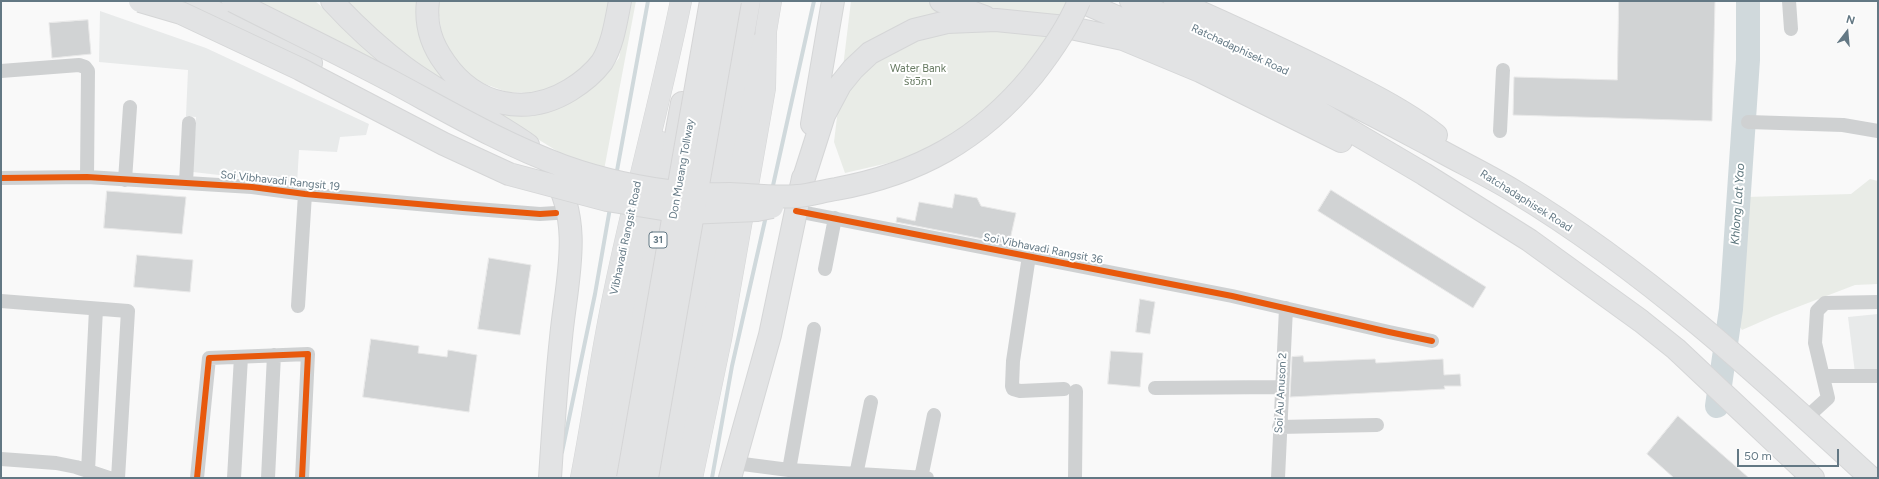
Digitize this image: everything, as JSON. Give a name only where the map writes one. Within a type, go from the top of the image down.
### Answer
[{"type":"main road","points":[[140,1],[181,13],[300,69],[444,144],[509,174],[607,200],[687,213],[757,210],[776,207],[799,198],[866,184],[891,176],[919,165],[952,148],[1002,109],[1024,86],[1060,38],[1080,1]]},
{"type":"main road","points":[[194,1],[466,143],[535,182],[553,203],[570,262]]},
{"type":"main road","points":[[232,1],[391,81],[500,140],[563,166],[595,176],[641,186],[688,193],[732,194],[770,198],[799,198]]},
{"type":"main road","points":[[332,1],[366,35],[405,68],[523,142],[550,169],[558,182],[569,210],[571,234],[570,262],[561,337],[550,478]]},
{"type":"main road","points":[[428,1],[427,24],[432,42],[448,68],[460,82],[471,90],[499,103],[514,105],[548,101],[558,97],[581,83],[594,71],[602,61],[608,48],[619,6]]},
{"type":"main road","name":"Vibhavadi Rangsit Road","points":[[581,478],[614,295],[642,166],[668,65],[681,1]]},
{"type":"main road","name":"31","points":[[614,478],[701,1]]},
{"type":"main road","name":"Don Mueang Tollway","points":[[628,478],[711,1]]},
{"type":"main road","name":"Don Mueang Tollway","points":[[647,478],[730,1]]},
{"type":"main road","points":[[664,478],[749,1]]},
{"type":"main road","points":[[692,478],[721,339],[765,88],[766,31],[771,1]]},
{"type":"main road","points":[[733,470],[770,335],[799,198],[833,1]]},
{"type":"main road","points":[[941,1],[996,20]]},
{"type":"main road","name":"Ratchadaphisek Road","points":[[1080,1],[1176,42],[1312,108],[1424,174],[1529,240],[1641,321],[1709,379],[1813,478]]},
{"type":"main road","name":"Ratchadaphisek Road","points":[[1131,1],[1226,42],[1326,90],[1514,191],[1575,231],[1669,300],[1746,364],[1870,478]]},
{"type":"main road","points":[[1175,1],[1247,32],[1329,72],[1395,107],[1435,134],[1468,166]]},
{"type":"main road","points":[[799,198],[824,115],[840,85],[852,69],[870,53],[914,30],[947,22],[996,20],[1066,27],[1123,39],[1200,71],[1354,147],[1424,174]]},
{"type":"main road","points":[[678,478],[744,96],[751,68],[766,31]]},
{"type":"main road","points":[[601,478],[660,149],[668,65]]},
{"type":"street","points":[[1789,1],[1791,29]]},
{"type":"street","points":[[1,72],[80,65],[85,67],[88,71],[87,177]]},
{"type":"street","points":[[1500,131],[1503,70]]},
{"type":"street","points":[[125,180],[130,107]]},
{"type":"street","points":[[1748,122],[1836,125],[1878,131]]},
{"type":"street","points":[[186,183],[189,123]]},
{"type":"street","name":"Soi Vibhavadi Rangsit 19","points":[[1,178],[87,177],[252,187],[305,194],[471,209],[540,214],[556,213]]},
{"type":"street","points":[[298,306],[305,194]]},
{"type":"street","name":"Soi Vibhavadi Rangsit 36","points":[[799,198],[835,218],[1232,296],[1432,341]]},
{"type":"street","points":[[825,268],[835,218]]},
{"type":"street","points":[[1029,256],[1013,361],[1012,386],[1013,389],[1020,391],[1070,390],[1075,478]]},
{"type":"street","points":[[1,301],[128,311],[118,478]]},
{"type":"street","points":[[1806,418],[1828,398],[1815,343],[1816,317],[1820,306],[1825,303],[1839,302],[1878,302]]},
{"type":"street","name":"Soi Au Anuson 2","points":[[1278,478],[1279,427],[1286,308]]},
{"type":"street","points":[[88,471],[96,309]]},
{"type":"street","points":[[789,470],[814,329]]},
{"type":"street","points":[[197,478],[209,358],[308,354],[302,478]]},
{"type":"street","points":[[268,478],[274,355]]},
{"type":"street","points":[[234,478],[241,357]]},
{"type":"street","points":[[1824,376],[1878,376]]},
{"type":"street","points":[[1155,388],[1281,387]]},
{"type":"street","points":[[856,475],[870,402]]},
{"type":"street","points":[[921,478],[934,415]]},
{"type":"street","points":[[1279,427],[1377,425]]},
{"type":"street","points":[[1,459],[56,463],[109,478]]},
{"type":"street","points":[[733,470],[789,470],[927,478]]},
{"type":"shaded area","points":[[100,11],[206,48],[369,124],[366,135],[340,137],[337,152],[299,150],[297,184],[193,172],[196,117],[186,116],[188,70],[99,62]]},
{"type":"shaded area","points":[[1878,314],[1878,376],[1856,381],[1848,317]]},
{"type":"green space","points":[[248,1],[315,1],[382,63],[376,67]]},
{"type":"green space","points":[[340,1],[419,1],[423,42],[430,59],[437,70],[446,79],[476,101],[382,43]]},
{"type":"green space","points":[[440,1],[614,1],[607,35],[589,68],[552,89],[530,93],[507,92],[482,83],[466,73],[451,55],[442,37],[438,8]]},
{"type":"green space","points":[[629,1],[636,1],[604,170],[570,159],[476,101],[499,113],[584,94],[606,75],[619,58]]},
{"type":"green space","name":"Water Bank รัชวิภา","points":[[851,1],[1068,1],[1046,47],[987,118],[936,152],[845,173],[834,142]]},
{"type":"green space","points":[[1870,179],[1878,181],[1878,284],[1855,285],[1742,330],[1736,321],[1746,197],[1851,194]]},
{"type":"building","points":[[1619,1],[1715,1],[1712,121],[1513,115],[1514,77],[1617,80]]},
{"type":"building","points":[[88,20],[91,54],[52,58],[49,23]]},
{"type":"building","points":[[1331,190],[1486,287],[1473,308],[1318,211]]},
{"type":"building","points":[[107,191],[186,197],[182,234],[104,228]]},
{"type":"building","points":[[955,194],[977,198],[981,206],[1016,213],[1009,244],[896,222],[897,217],[915,221],[919,202],[952,208]]},
{"type":"building","points":[[137,255],[193,260],[190,292],[134,287]]},
{"type":"building","points":[[489,258],[531,265],[520,335],[478,329]]},
{"type":"building","points":[[1140,299],[1155,302],[1150,334],[1136,332]]},
{"type":"building","points":[[371,339],[419,346],[418,353],[447,357],[448,350],[477,355],[469,412],[363,397]]},
{"type":"building","points":[[1111,351],[1143,353],[1140,387],[1108,384]]},
{"type":"building","points":[[1303,356],[1304,362],[1375,359],[1376,363],[1443,359],[1444,375],[1460,374],[1461,386],[1444,386],[1445,389],[1290,397],[1292,357]]},
{"type":"building","points":[[1678,416],[1749,478],[1674,478],[1647,454]]},
{"type":"waterway","points":[[616,176],[648,1]]},
{"type":"waterway","points":[[772,190],[814,1]]},
{"type":"waterway","name":"Khlong Lat Yao","points":[[1717,406],[1731,309],[1748,60],[1748,1]]},
{"type":"waterway","points":[[562,452],[595,294],[610,208]]},
{"type":"waterway","points":[[712,478],[732,366],[766,216]]},
{"type":"cycle path","points":[[1,178],[87,177],[252,187],[305,194],[463,208],[540,214],[556,213]]},
{"type":"cycle path","points":[[796,211],[1232,296],[1432,341]]},
{"type":"cycle path","points":[[197,478],[209,358],[308,354],[302,478]]}]
